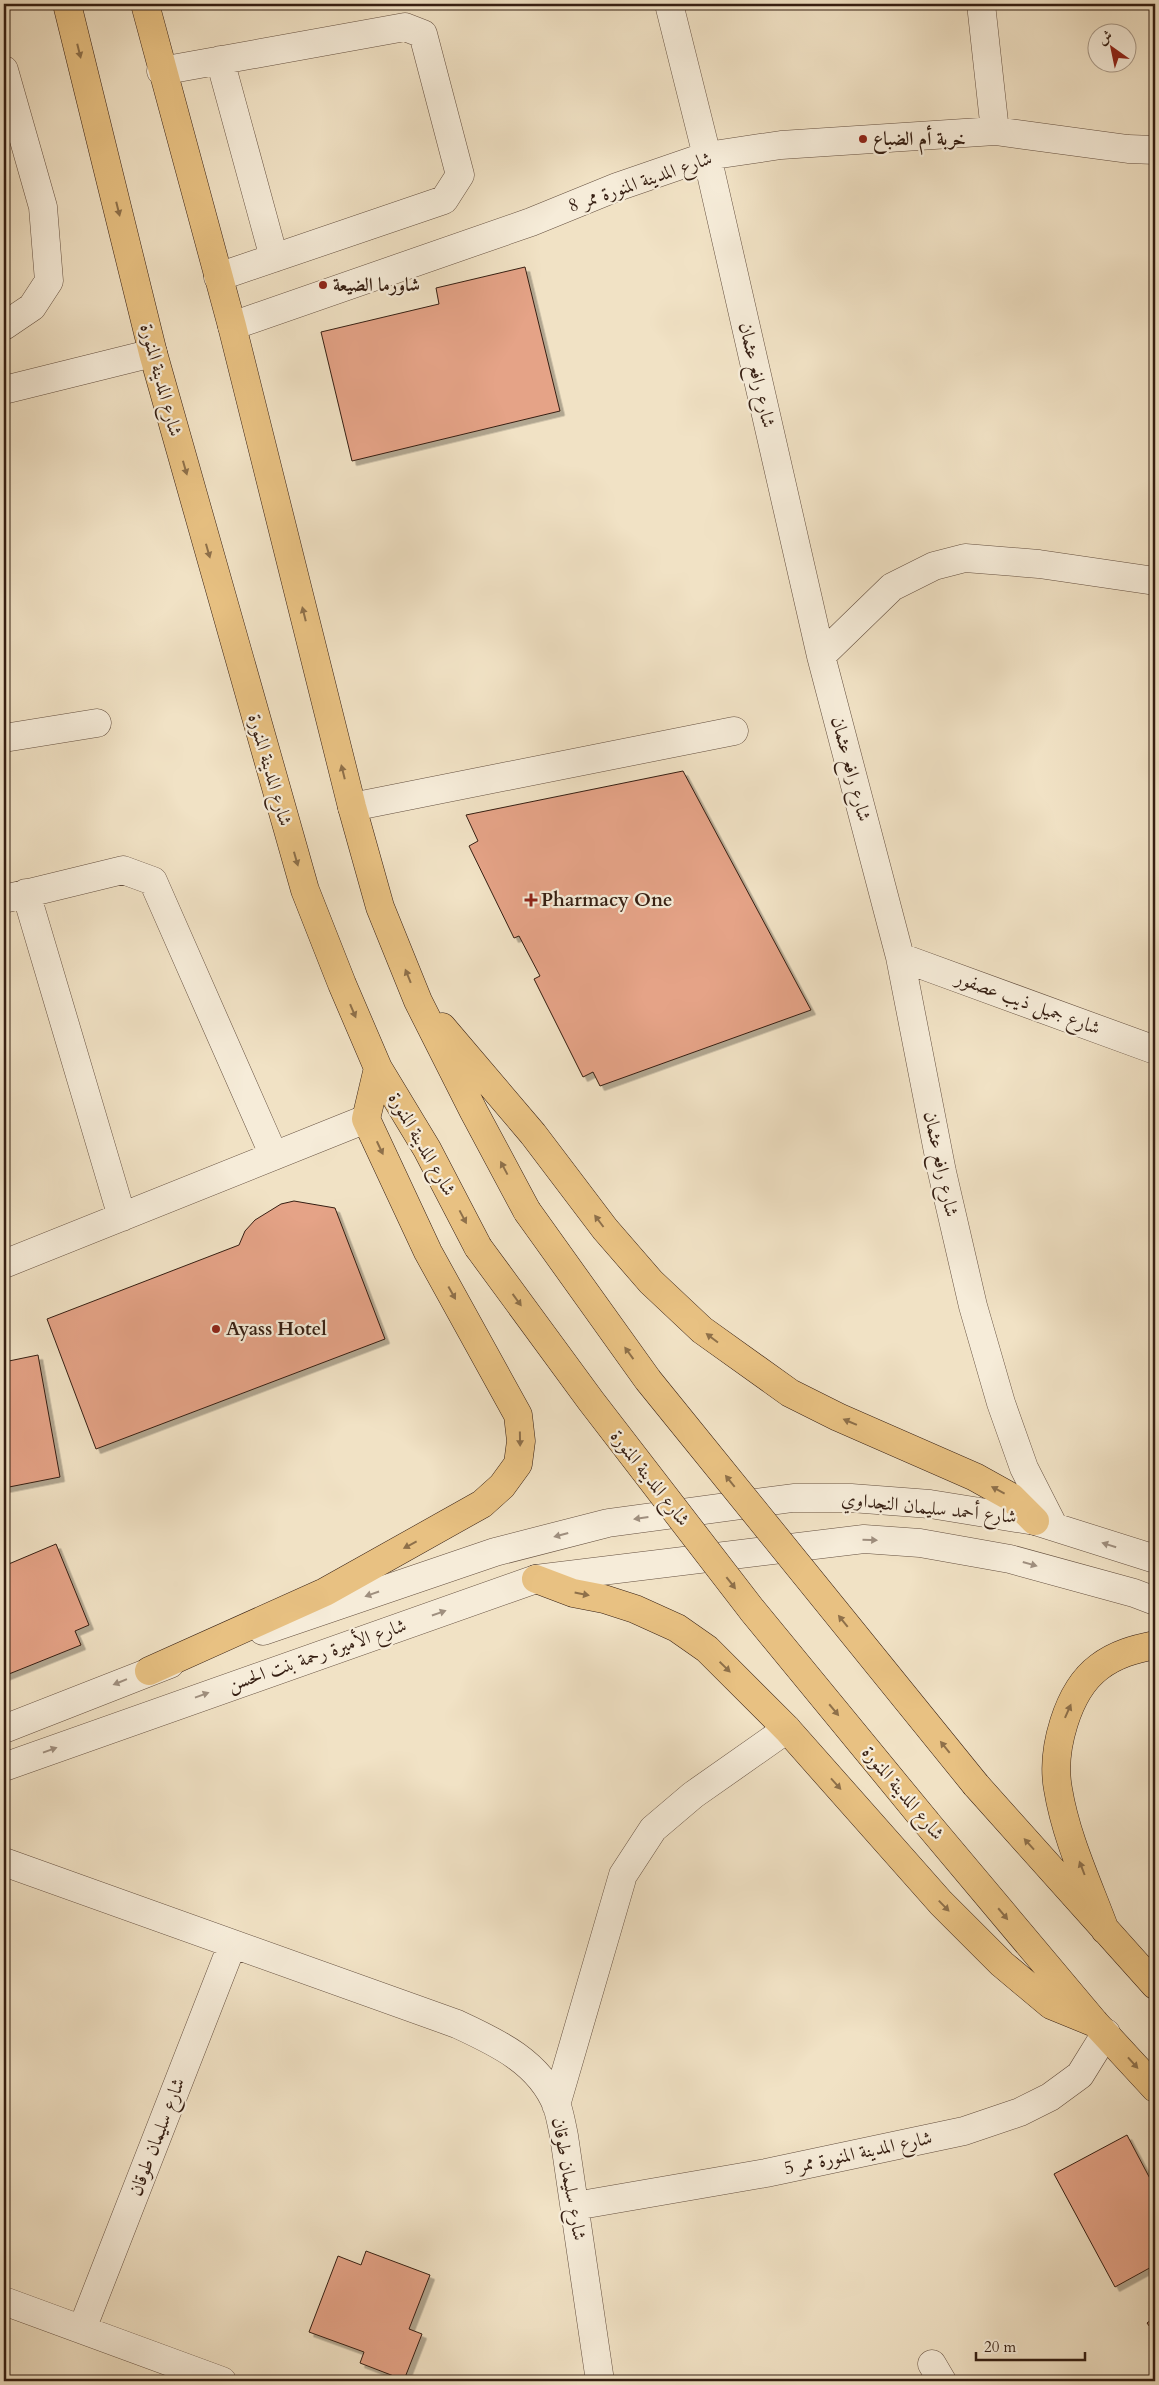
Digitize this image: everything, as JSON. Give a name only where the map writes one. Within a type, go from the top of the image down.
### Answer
[{"type":"main road","name":"شارع المدينة المنورة","points":[[67,4],[153,353],[305,890],[378,1068],[427,1149],[478,1247],[590,1401],[752,1610],[927,1823],[1100,2028],[1155,2088]]},
{"type":"main road","points":[[145,4],[161,71],[232,326],[352,807],[380,907],[418,1001],[474,1112],[527,1211],[648,1380],[976,1785],[1155,1985]]},
{"type":"main road","points":[[418,1001],[533,1134],[605,1229],[651,1282],[702,1330],[790,1393],[838,1417],[974,1477],[1011,1497],[1044,1524]]},
{"type":"main road","points":[[148,1671],[325,1592],[438,1530],[482,1504],[502,1486],[518,1464],[521,1441],[518,1415],[428,1252],[366,1119],[378,1068]]},
{"type":"main road","points":[[536,1579],[572,1593],[604,1599],[635,1609],[678,1628],[707,1649],[787,1729],[941,1903],[1002,1964],[1051,2005],[1100,2028]]},
{"type":"main road","points":[[1105,1930],[1065,1823],[1057,1786],[1058,1748],[1066,1716],[1081,1686],[1099,1668],[1128,1650],[1155,1645]]},
{"type":"street","name":"شارع رافع عثمان","points":[[670,4],[707,156],[821,656],[900,957],[940,1162],[972,1306],[1001,1402],[1044,1524]]},
{"type":"street","points":[[982,4],[995,131]]},
{"type":"street","points":[[161,71],[406,27],[424,34],[460,175],[444,200],[218,277]]},
{"type":"street","points":[[220,60],[274,258]]},
{"type":"street","points":[[4,70],[43,207],[49,281],[32,307],[4,326]]},
{"type":"street","name":"شارع المدينة المنورة ممر 8","points":[[232,326],[522,225],[707,156],[781,145],[995,131],[1128,149],[1155,150]]},
{"type":"street","points":[[5,387],[153,353]]},
{"type":"street","points":[[821,656],[892,587],[934,566],[965,558],[1039,564],[1155,581]]},
{"type":"street","points":[[4,738],[97,723]]},
{"type":"street","points":[[352,807],[734,731]]},
{"type":"street","points":[[122,1216],[15,896],[123,870],[153,881],[274,1156]]},
{"type":"street","name":"شارع جميل ذيب عصفور","points":[[900,957],[1155,1050]]},
{"type":"street","points":[[4,1264],[366,1119]]},
{"type":"street","name":"شارع أحمد سليمان النجداوي","points":[[148,1671],[495,1552],[608,1523],[793,1498],[850,1498],[930,1504],[1044,1524],[1155,1559]]},
{"type":"street","name":"شارع أحمد سليمان النجداوي","points":[[635,1567],[873,1540],[920,1543],[1010,1559],[1134,1593],[1155,1602]]},
{"type":"street","name":"شارع الأميرة رحمة بنت الحسن","points":[[4,1767],[536,1579],[635,1567]]},
{"type":"street","points":[[4,1729],[148,1671]]},
{"type":"street","points":[[556,2105],[623,1874],[653,1829],[693,1795],[787,1729]]},
{"type":"street","name":"شارع سليمان طوقان","points":[[4,1862],[457,2024],[500,2044],[526,2063],[543,2081],[556,2105],[564,2136],[600,2381]]},
{"type":"street","name":"شارع سليمان طوقان","points":[[82,2329],[232,1945]]},
{"type":"street","name":"شارع المدينة المنورة ممر 5","points":[[575,2206],[766,2172],[964,2131],[1020,2112],[1050,2097],[1080,2075],[1100,2028]]},
{"type":"street","points":[[4,2301],[222,2381]]},
{"type":"building","points":[[525,267],[560,411],[352,461],[321,332],[439,304],[436,288]]},
{"type":"building","points":[[683,771],[811,1010],[600,1086],[593,1072],[583,1077],[534,979],[540,976],[519,936],[514,938],[469,846],[478,841],[466,815]]},
{"type":"building","name":"Ayass Hotel","points":[[294,1201],[335,1208],[385,1339],[96,1449],[47,1319],[239,1245],[245,1231],[255,1220],[281,1204]]},
{"type":"building","points":[[38,1355],[60,1477],[4,1488],[4,1362]]},
{"type":"building","points":[[56,1544],[89,1625],[75,1631],[81,1645],[4,1676],[4,1566]]},
{"type":"building","points":[[1127,2135],[1155,2188],[1155,2265],[1115,2287],[1054,2174]]},
{"type":"building","points":[[366,2251],[430,2275],[409,2329],[422,2334],[404,2380],[360,2363],[364,2352],[309,2332],[338,2256],[361,2265]]},
{"type":"building","points":[[1155,2317],[1155,2334],[1147,2323]]},
{"type":"place","name":"خربة أم الضباع","points":[[863,139]]},
{"type":"place","name":"شاورما الضيعة","points":[[323,285]]},
{"type":"place","name":"Pharmacy One","points":[[531,900]]},
{"type":"place","name":"Ayass Hotel","points":[[216,1329]]}]
